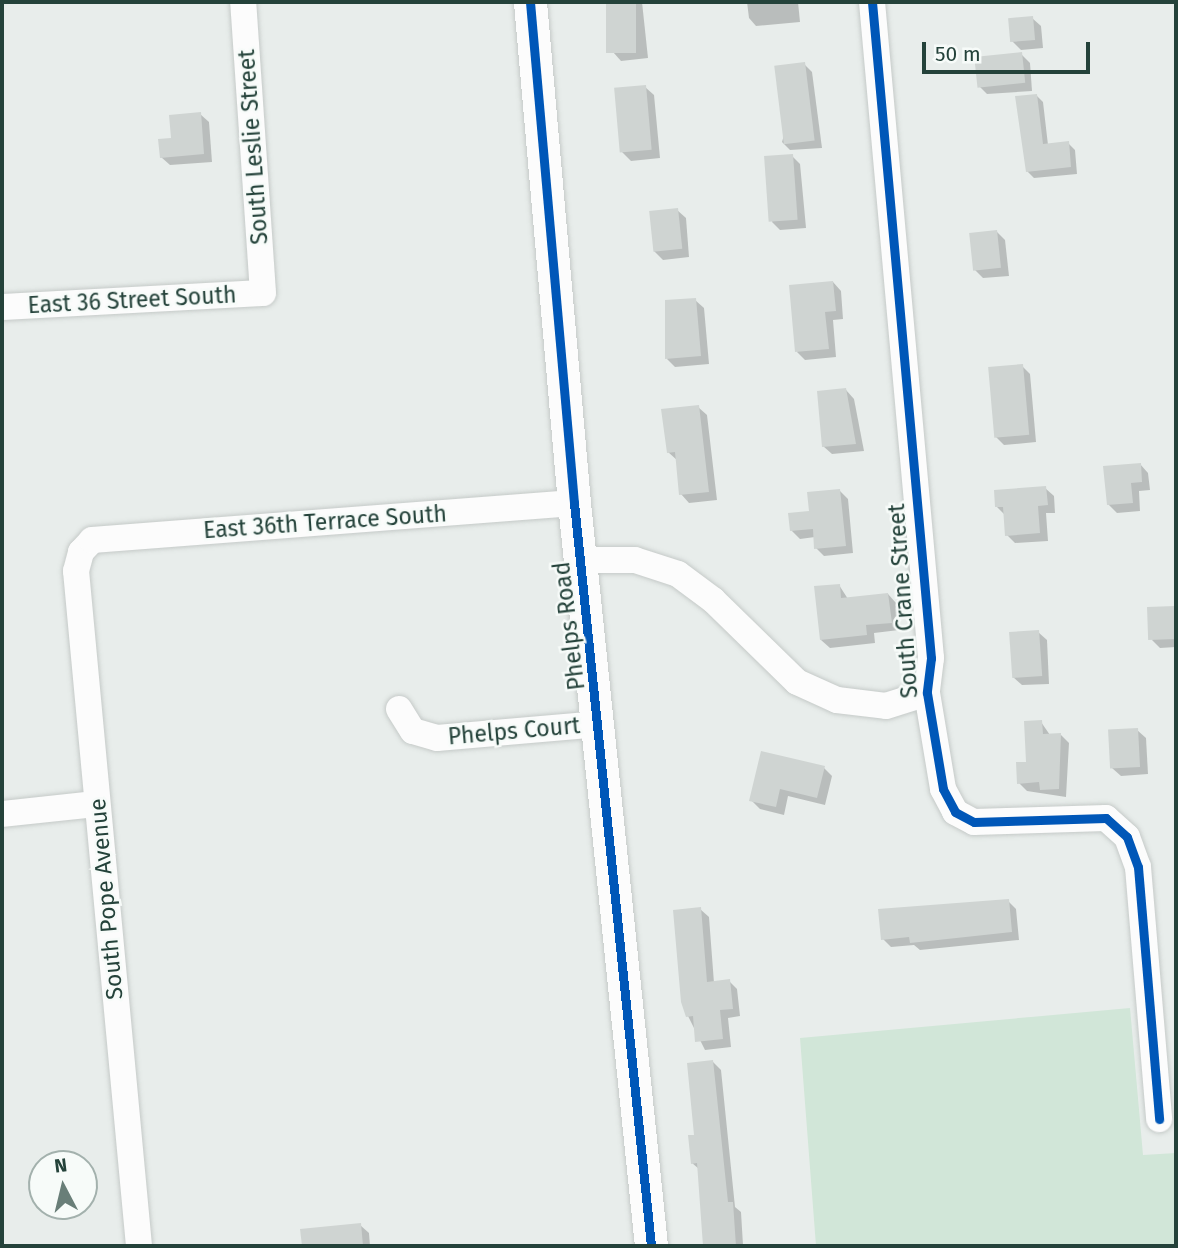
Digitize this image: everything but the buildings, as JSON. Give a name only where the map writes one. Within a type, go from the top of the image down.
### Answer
[{"type":"street","name":"South Leslie Street","points":[[243,2],[262,293]]},
{"type":"street","name":"Phelps Road","points":[[530,2],[574,503],[651,1246]]},
{"type":"street","name":"South Crane Street","points":[[872,2],[931,658],[927,693],[943,789],[955,812],[974,822],[1106,818],[1128,837],[1138,867],[1159,1119]]},
{"type":"street","name":"East 36 Street South","points":[[2,307],[262,293]]},
{"type":"street","name":"East 36th Terrace South","points":[[81,551],[92,540],[574,503]]},
{"type":"street","name":"South Pope Avenue","points":[[81,551],[75,571],[139,1246]]},
{"type":"street","points":[[581,560],[635,560],[678,575],[713,600],[797,682],[837,700],[886,706],[927,693]]},
{"type":"street","name":"Phelps Court","points":[[399,709],[414,731],[437,738],[599,724]]},
{"type":"street","points":[[2,814],[96,804]]},
{"type":"green space","points":[[1130,1008],[1143,1155],[1176,1153],[1176,1246],[816,1246],[800,1038]]},
{"type":"cycle path","points":[[530,2],[574,503],[651,1246]]},
{"type":"cycle path","points":[[872,2],[931,658],[927,693],[943,789],[955,812],[974,822],[1106,818],[1127,837],[1138,867],[1159,1119]]}]
